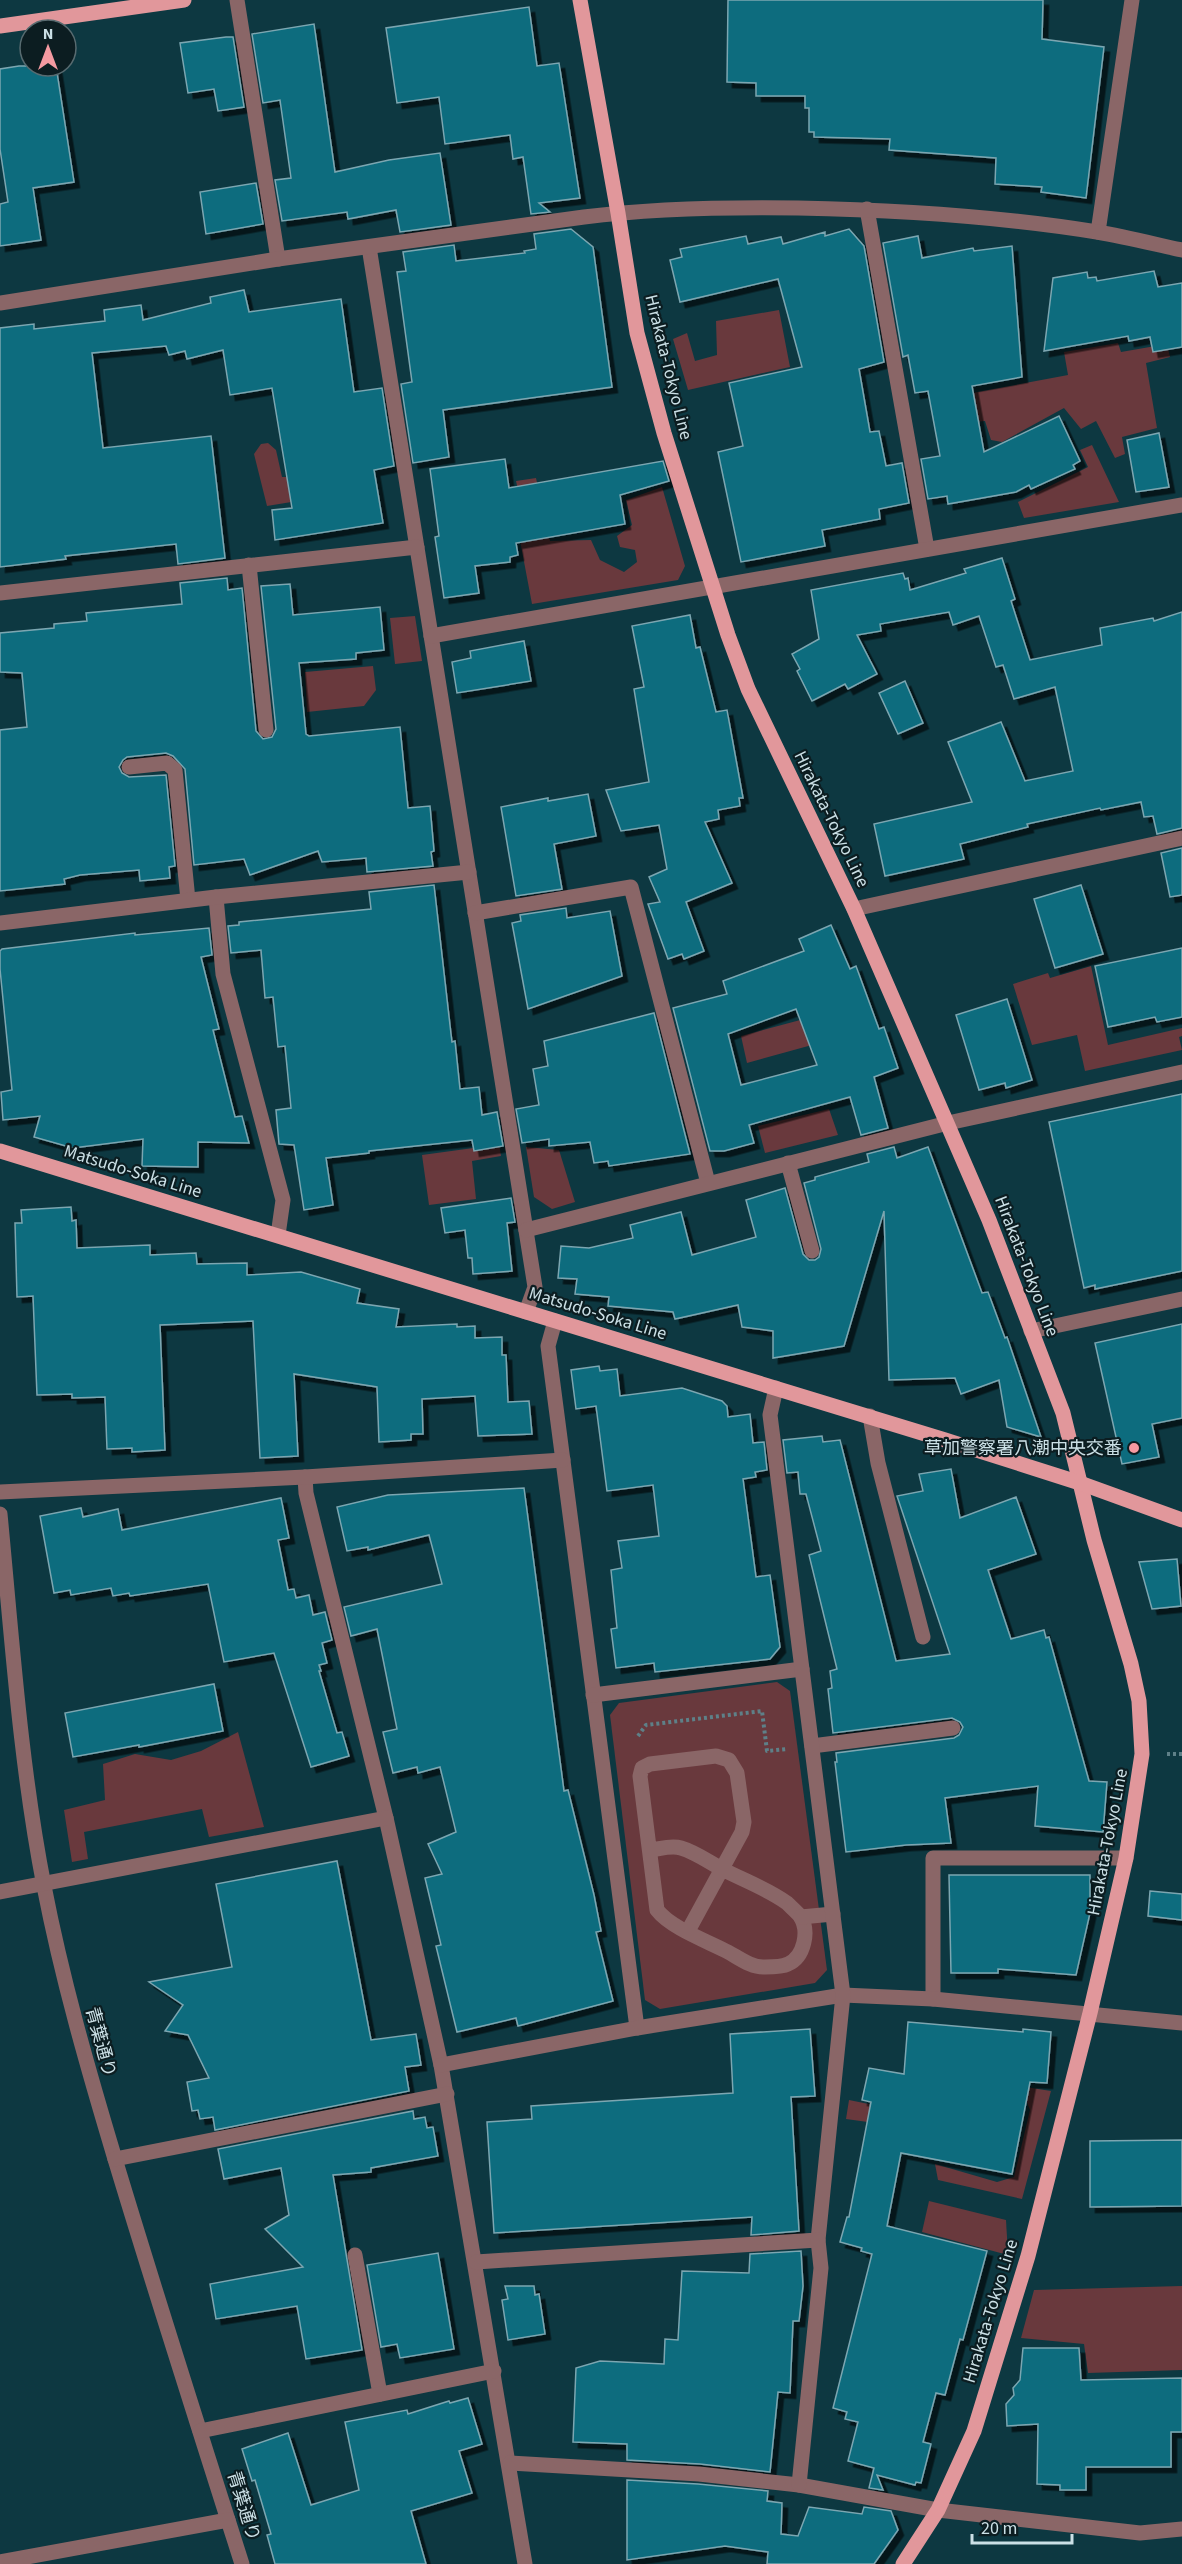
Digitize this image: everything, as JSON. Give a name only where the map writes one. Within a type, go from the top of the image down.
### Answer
[{"type":"main road","points":[[0,26],[184,0]]},
{"type":"main road","name":"Hirakata-Tokyo Line","points":[[580,0],[637,333],[664,433],[712,586],[748,689],[854,909],[948,1123],[989,1220],[1063,1413],[1094,1540],[1131,1664],[1139,1701],[1142,1754],[1126,1858],[1090,2013],[1028,2256],[974,2431],[938,2510],[903,2564]]},
{"type":"main road","name":"Matsudo-Soka Line","points":[[0,1152],[870,1416],[1080,1483],[1182,1520]]},
{"type":"street","points":[[237,0],[279,259]]},
{"type":"street","points":[[1098,232],[1131,0]]},
{"type":"street","points":[[0,303],[279,259],[618,213],[720,207],[867,209],[980,217],[1098,232],[1182,250]]},
{"type":"street","points":[[867,209],[927,549]]},
{"type":"street","points":[[369,247],[535,1287],[526,1312]]},
{"type":"street","points":[[431,636],[1182,505]]},
{"type":"street","points":[[0,593],[417,546]]},
{"type":"street","points":[[249,565],[266,730]]},
{"type":"street","points":[[129,767],[167,763],[175,770],[188,900]]},
{"type":"street","points":[[854,909],[1182,838]]},
{"type":"street","points":[[0,922],[216,897],[469,872]]},
{"type":"street","points":[[475,913],[631,887],[708,1184]]},
{"type":"street","points":[[216,897],[223,974],[283,1200],[279,1235]]},
{"type":"street","points":[[526,1230],[948,1123],[1182,1072]]},
{"type":"street","points":[[788,1163],[812,1251]]},
{"type":"street","points":[[1030,1331],[1182,1299]]},
{"type":"street","points":[[555,1321],[548,1346],[637,2028]]},
{"type":"street","points":[[776,1388],[771,1415],[843,1995],[818,2240],[821,2268],[799,2485]]},
{"type":"street","points":[[870,1416],[878,1463],[923,1636]]},
{"type":"street","points":[[0,1492],[305,1477],[563,1460]]},
{"type":"street","points":[[305,1477],[306,1493],[386,1818],[447,2094],[525,2564]]},
{"type":"street","name":"青葉通り","points":[[0,1514],[20,1723],[43,1883],[83,2057],[157,2303],[242,2564]]},
{"type":"street","points":[[593,1695],[802,1669]]},
{"type":"street","points":[[812,1746],[953,1728]]},
{"type":"street","points":[[650,1850],[683,1848],[722,1869],[787,1904],[801,1917],[805,1933],[804,1946],[798,1956],[788,1964],[765,1968],[753,1966],[688,1931],[663,1917],[657,1910],[640,1776],[642,1768],[650,1764],[716,1756],[729,1760],[737,1773],[744,1822],[742,1832],[722,1869],[688,1931]]},
{"type":"street","points":[[0,1892],[386,1818]]},
{"type":"street","points":[[933,1999],[933,1858],[1126,1858]]},
{"type":"street","points":[[801,1917],[833,1914]]},
{"type":"street","points":[[441,2065],[637,2028],[843,1995],[933,1999],[1182,2023]]},
{"type":"street","points":[[115,2159],[447,2094]]},
{"type":"street","points":[[476,2262],[818,2240]]},
{"type":"street","points":[[355,2255],[380,2394]]},
{"type":"street","points":[[200,2431],[494,2371]]},
{"type":"street","points":[[510,2463],[699,2474],[799,2485],[938,2510],[1140,2533],[1182,2529]]},
{"type":"street","points":[[0,2562],[228,2520]]},
{"type":"path","points":[[638,1736],[646,1725],[762,1711],[767,1751],[812,1746]]},
{"type":"shaded area","points":[[779,310],[790,367],[688,390],[673,339],[687,333],[695,361],[717,355],[716,321]]},
{"type":"shaded area","points":[[1118,343],[1121,352],[1167,344],[1170,357],[1146,363],[1157,428],[1122,437],[1125,454],[1115,458],[1096,421],[1081,429],[1064,408],[1002,442],[991,440],[985,421],[974,422],[967,394],[1068,375],[1064,352]]},
{"type":"shaded area","points":[[268,443],[276,450],[282,477],[320,477],[328,496],[267,506],[254,454],[261,444]]},
{"type":"shaded area","points":[[1092,445],[1119,502],[1024,518],[1018,502],[1088,467],[1080,450]]},
{"type":"shaded area","points":[[536,478],[550,541],[591,540],[600,560],[624,572],[637,562],[635,550],[620,547],[617,536],[632,525],[626,500],[662,487],[685,566],[678,580],[532,604],[515,514],[523,512],[516,481]]},
{"type":"shaded area","points":[[415,616],[422,661],[395,664],[390,618]]},
{"type":"shaded area","points":[[373,666],[376,690],[364,706],[307,712],[305,672]]},
{"type":"shaded area","points":[[1091,966],[1108,1045],[1182,1028],[1182,1036],[1179,1037],[1182,1050],[1085,1071],[1077,1035],[1032,1045],[1013,984],[1048,973],[1050,978]]},
{"type":"shaded area","points":[[804,1019],[812,1045],[747,1063],[741,1036]]},
{"type":"shaded area","points":[[829,1109],[838,1135],[765,1153],[758,1126]]},
{"type":"shaded area","points":[[497,1131],[501,1156],[472,1161],[476,1199],[429,1205],[422,1155],[488,1146]]},
{"type":"shaded area","points":[[526,1147],[559,1150],[575,1202],[552,1209],[534,1197]]},
{"type":"shaded area","points":[[777,1682],[790,1691],[827,1970],[815,1983],[660,2009],[645,2000],[610,1715],[619,1703]]},
{"type":"shaded area","points":[[238,1732],[264,1827],[209,1837],[202,1809],[84,1832],[88,1859],[72,1862],[64,1810],[105,1800],[103,1764],[135,1754],[171,1760],[201,1751]]},
{"type":"shaded area","points":[[915,2070],[1051,2091],[1022,2199],[938,2180],[935,2164],[997,2182],[1014,2177],[1030,2110],[1025,2097],[933,2131],[846,2119],[849,2100],[908,2112]]},
{"type":"shaded area","points":[[929,2201],[1006,2220],[1008,2255],[922,2232]]},
{"type":"shaded area","points":[[1182,2286],[1182,2370],[1088,2373],[1084,2344],[1021,2338],[1034,2290]]},
{"type":"building","points":[[728,0],[1043,0],[1042,39],[1104,47],[1086,198],[1041,192],[1042,187],[995,184],[996,158],[889,150],[890,139],[814,137],[814,132],[809,132],[809,108],[805,108],[805,96],[756,96],[756,83],[727,82]]},
{"type":"building","points":[[529,7],[537,66],[559,63],[580,198],[539,203],[550,212],[531,214],[523,157],[513,159],[510,135],[445,144],[439,97],[397,103],[386,28]]},
{"type":"building","points":[[314,24],[335,172],[389,160],[440,153],[451,225],[400,232],[396,210],[348,219],[347,212],[282,221],[275,180],[291,178],[280,100],[263,103],[252,34]]},
{"type":"building","points":[[233,37],[244,107],[218,111],[214,89],[188,93],[180,43]]},
{"type":"building","points":[[18,66],[18,78],[58,78],[74,182],[33,188],[41,240],[0,246],[0,204],[8,202],[0,149],[0,69]]},
{"type":"building","points":[[256,183],[263,224],[206,234],[200,192]]},
{"type":"building","points":[[571,229],[593,247],[612,387],[443,410],[449,457],[413,463],[401,384],[412,382],[397,272],[406,271],[403,252],[454,245],[456,261],[525,253],[524,251],[536,249],[534,234]]},
{"type":"building","points":[[849,229],[864,246],[884,362],[859,369],[870,432],[879,431],[886,466],[902,463],[909,503],[879,509],[880,519],[822,530],[825,546],[741,562],[718,452],[743,446],[729,383],[802,367],[778,279],[680,302],[670,260],[682,257],[680,249],[746,236],[748,244],[781,237],[783,244],[825,232],[825,236]]},
{"type":"building","points":[[918,236],[922,258],[973,248],[974,251],[1012,246],[1022,377],[972,386],[984,452],[1059,416],[1080,461],[1073,465],[1075,469],[1031,489],[1029,485],[1016,492],[948,504],[947,496],[928,499],[921,459],[940,456],[928,391],[915,393],[908,355],[903,357],[883,243]]},
{"type":"building","points":[[1154,271],[1158,287],[1182,283],[1182,347],[1153,352],[1150,337],[1129,341],[1128,336],[1044,351],[1053,278],[1087,272],[1088,278],[1096,277],[1097,281]]},
{"type":"building","points":[[244,290],[249,312],[341,299],[354,392],[382,388],[394,466],[374,470],[383,523],[275,540],[272,510],[292,508],[272,388],[230,395],[223,350],[187,359],[185,351],[169,355],[166,346],[92,353],[103,448],[211,436],[225,558],[178,564],[176,544],[65,556],[66,559],[0,567],[0,328],[34,324],[34,329],[105,321],[104,310],[141,305],[143,320],[211,303],[210,297]]},
{"type":"building","points":[[1159,433],[1169,487],[1136,492],[1127,440]]},
{"type":"building","points":[[505,459],[509,488],[663,461],[669,481],[620,495],[625,524],[516,543],[518,555],[510,557],[510,562],[475,566],[479,593],[444,598],[435,537],[439,536],[430,469]]},
{"type":"building","points":[[1002,558],[1015,599],[1011,601],[1030,660],[1102,645],[1100,628],[1153,618],[1154,621],[1182,612],[1182,828],[1157,834],[1153,816],[1144,817],[1141,802],[1101,810],[1100,808],[1027,824],[1028,827],[960,844],[964,859],[885,876],[874,824],[972,802],[948,742],[1001,722],[1025,781],[1073,771],[1055,687],[1014,699],[1003,665],[996,667],[979,616],[953,625],[949,612],[880,624],[881,631],[857,635],[877,674],[848,689],[845,684],[812,701],[797,671],[800,669],[792,654],[819,639],[811,590],[903,573],[905,579],[908,578],[910,590],[966,573],[964,569]]},
{"type":"building","points":[[227,578],[228,590],[242,588],[256,731],[263,739],[272,737],[276,729],[261,586],[290,584],[293,615],[380,607],[384,650],[356,653],[356,659],[299,663],[306,734],[309,736],[400,727],[408,808],[430,806],[433,866],[367,872],[366,858],[322,862],[318,851],[250,875],[244,859],[194,865],[185,769],[173,756],[166,753],[127,757],[119,767],[122,773],[129,777],[166,775],[175,866],[169,867],[170,878],[140,881],[139,870],[80,875],[64,879],[65,884],[0,891],[0,730],[27,727],[22,673],[0,672],[0,633],[54,628],[54,624],[87,621],[86,613],[182,604],[180,583]]},
{"type":"building","points":[[690,615],[696,648],[700,647],[716,712],[727,710],[743,798],[739,798],[740,806],[718,810],[719,819],[705,822],[732,883],[686,902],[704,951],[684,959],[682,954],[668,959],[648,904],[660,902],[649,877],[667,869],[659,825],[621,831],[606,790],[649,782],[634,689],[644,687],[632,626]]},
{"type":"building","points":[[524,641],[531,681],[457,693],[452,662],[471,658],[470,651]]},
{"type":"building","points":[[905,681],[923,723],[898,734],[879,693]]},
{"type":"building","points":[[588,794],[596,836],[554,844],[562,889],[516,896],[501,807],[548,798],[548,801]]},
{"type":"building","points":[[1182,848],[1182,895],[1170,897],[1161,853]]},
{"type":"building","points":[[434,885],[452,1042],[455,1041],[460,1089],[479,1087],[482,1115],[497,1112],[503,1146],[474,1151],[472,1140],[326,1158],[333,1205],[304,1210],[294,1145],[279,1144],[276,1110],[291,1108],[285,1046],[278,1047],[273,997],[265,998],[261,950],[231,953],[228,926],[239,925],[239,922],[371,909],[369,892]]},
{"type":"building","points":[[1081,885],[1103,954],[1055,968],[1034,899]]},
{"type":"building","points":[[566,908],[567,918],[610,911],[622,976],[528,1009],[512,923],[521,921],[520,915]]},
{"type":"building","points":[[831,925],[850,969],[856,966],[879,1029],[884,1027],[898,1068],[874,1077],[888,1128],[861,1135],[850,1097],[749,1125],[754,1143],[724,1151],[710,1151],[673,1008],[727,994],[723,981],[804,951],[799,939]],"holes":[[[796,1009],[817,1065],[741,1085],[728,1034]]]},
{"type":"building","points":[[209,928],[212,955],[201,957],[219,1029],[213,1030],[235,1117],[242,1116],[249,1143],[198,1142],[198,1167],[142,1166],[143,1139],[73,1148],[34,1137],[40,1116],[3,1120],[1,1092],[12,1090],[0,969],[2,949],[135,933],[135,935]]},
{"type":"building","points":[[1182,948],[1182,1017],[1157,1022],[1155,1017],[1108,1027],[1095,966]]},
{"type":"building","points":[[1007,999],[1032,1080],[1006,1088],[1005,1083],[979,1090],[956,1015]]},
{"type":"building","points":[[654,1013],[690,1154],[609,1166],[608,1161],[594,1163],[590,1142],[549,1146],[549,1139],[522,1143],[516,1109],[539,1105],[533,1069],[548,1066],[544,1041]]},
{"type":"building","points":[[1182,1094],[1182,1271],[1095,1289],[1095,1285],[1084,1288],[1049,1122]]},
{"type":"building","points":[[894,1147],[897,1158],[928,1147],[982,1293],[988,1292],[1005,1338],[1007,1337],[1041,1437],[1007,1427],[999,1380],[961,1394],[955,1378],[889,1380],[884,1211],[844,1346],[773,1358],[773,1331],[742,1327],[738,1305],[675,1319],[673,1312],[608,1306],[609,1297],[575,1294],[577,1279],[558,1278],[561,1246],[589,1248],[633,1238],[630,1225],[681,1212],[692,1255],[756,1237],[746,1200],[785,1188],[803,1254],[809,1260],[815,1260],[819,1257],[821,1249],[804,1183],[815,1180],[815,1177],[869,1162],[867,1154]]},
{"type":"building","points":[[511,1198],[515,1222],[507,1223],[512,1271],[473,1274],[472,1258],[468,1258],[465,1230],[445,1233],[441,1208]]},
{"type":"building","points":[[71,1207],[72,1221],[76,1220],[77,1248],[150,1245],[150,1255],[196,1253],[197,1264],[247,1263],[247,1275],[301,1272],[360,1289],[357,1303],[399,1309],[396,1327],[457,1324],[457,1327],[475,1326],[475,1338],[502,1337],[502,1355],[506,1355],[508,1402],[529,1401],[532,1434],[478,1436],[475,1396],[422,1399],[423,1434],[411,1434],[411,1440],[379,1442],[377,1387],[294,1374],[298,1456],[260,1458],[253,1321],[160,1325],[165,1450],[132,1452],[132,1448],[107,1449],[105,1397],[72,1398],[72,1394],[37,1395],[33,1296],[17,1297],[15,1223],[22,1223],[21,1210]]},
{"type":"building","points":[[1182,1324],[1182,1418],[1152,1424],[1159,1457],[1122,1464],[1095,1343]]},
{"type":"building","points":[[599,1366],[600,1371],[617,1369],[620,1396],[682,1388],[722,1401],[727,1406],[728,1417],[750,1414],[753,1443],[764,1442],[767,1470],[755,1472],[756,1477],[743,1479],[756,1577],[770,1575],[780,1647],[770,1659],[655,1672],[654,1663],[616,1668],[611,1629],[617,1628],[611,1570],[622,1568],[618,1541],[659,1536],[653,1485],[607,1491],[596,1406],[576,1409],[571,1370]]},
{"type":"building","points":[[822,1436],[823,1442],[840,1440],[896,1661],[950,1654],[897,1496],[923,1491],[919,1474],[951,1469],[960,1518],[1016,1497],[1036,1554],[988,1570],[1011,1639],[1044,1630],[1046,1638],[1049,1637],[1089,1781],[1107,1782],[1103,1832],[1035,1826],[1038,1786],[945,1798],[951,1843],[906,1845],[846,1852],[835,1762],[837,1762],[836,1753],[954,1738],[959,1735],[963,1727],[960,1722],[952,1718],[833,1733],[828,1689],[832,1688],[830,1671],[837,1669],[809,1555],[821,1551],[806,1494],[800,1494],[798,1472],[787,1473],[783,1440]]},
{"type":"building","points":[[524,1488],[564,1791],[568,1790],[594,1895],[601,1931],[596,1932],[613,2001],[518,2026],[516,2018],[457,2032],[436,1946],[441,1945],[425,1878],[442,1874],[428,1844],[456,1832],[440,1767],[418,1773],[417,1767],[393,1773],[383,1732],[397,1729],[377,1629],[351,1636],[344,1607],[442,1584],[429,1535],[368,1550],[368,1547],[347,1551],[337,1507],[388,1495]]},
{"type":"building","points":[[281,1498],[289,1538],[278,1540],[288,1590],[294,1589],[296,1598],[309,1595],[313,1615],[325,1612],[332,1640],[322,1643],[327,1663],[319,1665],[321,1671],[319,1671],[337,1733],[342,1732],[349,1756],[311,1767],[274,1653],[224,1662],[208,1584],[130,1596],[129,1593],[113,1596],[111,1588],[71,1595],[70,1590],[54,1593],[40,1516],[81,1508],[83,1517],[118,1509],[122,1530]]},
{"type":"building","points":[[1177,1559],[1181,1606],[1152,1609],[1139,1562]]},
{"type":"building","points":[[214,1684],[223,1731],[73,1757],[65,1713]]},
{"type":"building","points":[[337,1861],[371,2040],[416,2034],[421,2065],[405,2067],[409,2091],[215,2130],[213,2117],[200,2119],[198,2110],[192,2111],[187,2082],[209,2078],[188,2035],[165,2031],[183,2005],[149,1982],[232,1967],[216,1884]]},
{"type":"building","points":[[949,1875],[1090,1875],[1090,1913],[1076,1975],[998,1969],[998,1973],[951,1973]]},
{"type":"building","points":[[1150,1891],[1182,1894],[1182,1920],[1148,1916]]},
{"type":"building","points":[[908,2022],[1023,2032],[1023,2029],[1051,2032],[1047,2083],[1030,2082],[1012,2174],[901,2153],[887,2226],[987,2251],[963,2340],[960,2339],[945,2395],[936,2393],[923,2442],[931,2444],[921,2483],[916,2482],[915,2485],[877,2475],[883,2490],[869,2488],[874,2468],[848,2461],[858,2422],[845,2419],[847,2412],[833,2408],[872,2254],[861,2251],[862,2248],[840,2242],[847,2217],[849,2217],[871,2102],[862,2100],[869,2068],[904,2074]]},
{"type":"building","points":[[810,2029],[815,2096],[791,2097],[799,2231],[751,2235],[752,2217],[494,2233],[487,2122],[532,2119],[531,2106],[733,2093],[730,2034]]},
{"type":"building","points":[[413,2111],[414,2119],[425,2117],[427,2128],[433,2127],[438,2156],[371,2168],[371,2172],[333,2175],[362,2350],[306,2359],[297,2306],[216,2319],[210,2284],[303,2267],[265,2229],[289,2215],[281,2168],[224,2179],[218,2149]]},
{"type":"building","points":[[1182,2140],[1182,2206],[1090,2207],[1090,2141]]},
{"type":"building","points":[[801,2251],[803,2286],[799,2321],[793,2321],[790,2393],[778,2392],[770,2472],[700,2464],[627,2460],[627,2444],[573,2442],[576,2368],[600,2361],[664,2364],[665,2339],[678,2340],[682,2271],[749,2273],[750,2254]]},
{"type":"building","points":[[438,2253],[454,2349],[400,2358],[397,2344],[381,2347],[367,2265]]},
{"type":"building","points":[[505,2286],[534,2286],[535,2295],[539,2294],[545,2334],[508,2340],[502,2300],[508,2299]]},
{"type":"building","points":[[1023,2348],[1079,2348],[1081,2380],[1182,2378],[1182,2432],[1171,2432],[1171,2467],[1086,2467],[1086,2490],[1060,2490],[1060,2485],[1037,2484],[1038,2424],[1007,2426],[1006,2404],[1014,2395],[1013,2388],[1020,2380]]},
{"type":"building","points":[[468,2398],[482,2444],[459,2451],[472,2493],[411,2511],[426,2564],[275,2564],[267,2535],[271,2534],[255,2480],[252,2481],[242,2449],[288,2433],[311,2505],[359,2490],[345,2422],[407,2410],[408,2414],[449,2401],[450,2403]]},
{"type":"building","points":[[627,2480],[768,2491],[767,2501],[782,2503],[781,2534],[798,2536],[809,2507],[862,2514],[864,2507],[891,2511],[898,2530],[874,2564],[767,2564],[768,2552],[725,2546],[627,2560]]},
{"type":"place","name":"草加警察署八潮中央交番","points":[[1134,1448]]}]
